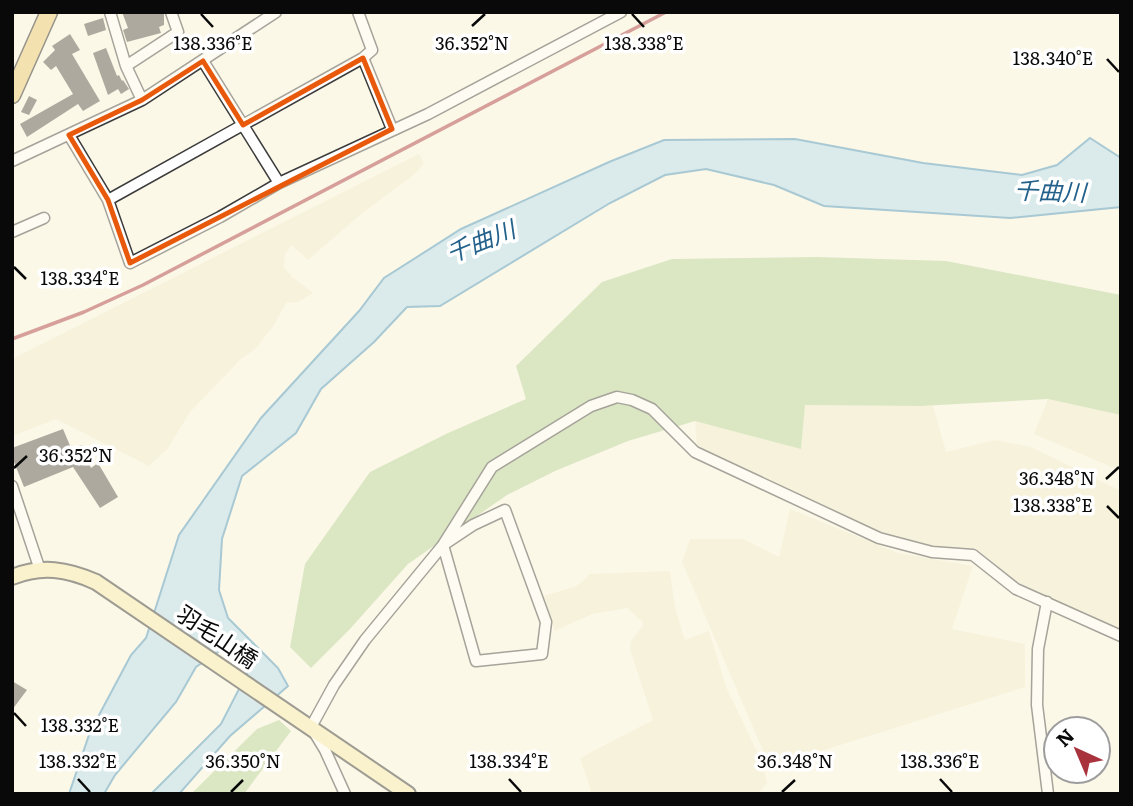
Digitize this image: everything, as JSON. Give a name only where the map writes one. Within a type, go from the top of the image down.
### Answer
[{"type":"main road","points":[[12,95],[49,12]]},
{"type":"main road","name":"羽毛山橋","points":[[12,577],[58,569],[78,574],[118,597],[408,794]]},
{"type":"street","points":[[110,12],[127,66],[142,100]]},
{"type":"street","points":[[127,66],[178,32],[172,12]]},
{"type":"street","points":[[12,161],[142,100],[276,12]]},
{"type":"street","points":[[108,200],[363,58],[372,50],[358,12]]},
{"type":"street","points":[[69,135],[108,200],[130,263],[279,183],[428,114],[621,12]]},
{"type":"street","points":[[363,58],[392,129]]},
{"type":"street","points":[[203,61],[279,183]]},
{"type":"street","points":[[12,232],[44,218]]},
{"type":"street","points":[[345,794],[311,727],[334,685],[365,640],[443,545],[492,467],[591,406],[617,397],[652,408],[695,452],[880,538],[932,552],[973,555],[1016,589],[1121,636]]},
{"type":"street","points":[[12,486],[40,570]]},
{"type":"street","points":[[505,510],[546,622],[542,654],[476,661],[443,545],[473,525],[505,510]]},
{"type":"street","points":[[1047,603],[1038,649],[1037,705],[1048,794]]},
{"type":"highlighted area","points":[[363,58],[392,129],[130,263],[108,200],[69,135],[142,100],[203,61],[243,125]]},
{"type":"shaded area","points":[[419,154],[424,163],[416,173],[361,214],[308,260],[292,245],[285,254],[284,267],[292,277],[313,293],[298,302],[286,303],[274,325],[256,348],[241,359],[190,412],[168,448],[149,466],[56,419],[12,436],[12,359]]},
{"type":"shaded area","points":[[1048,399],[1121,415],[1121,471],[1034,434]]},
{"type":"shaded area","points":[[805,405],[933,406],[946,452],[995,440],[1031,447],[1121,491],[1121,632],[1021,584],[975,548],[932,547],[883,533],[697,447],[695,420],[801,449]]},
{"type":"shaded area","points":[[790,509],[898,553],[973,566],[952,629],[1025,644],[1025,687],[770,767],[682,562],[690,539],[743,539],[779,557]]},
{"type":"shaded area","points":[[670,571],[675,608],[685,640],[709,631],[726,687],[762,762],[767,783],[758,794],[592,794],[580,758],[653,720],[630,649],[631,641],[643,626],[642,621],[627,608],[592,614],[555,631],[544,596],[577,586],[590,574]]},
{"type":"green space","points":[[817,257],[946,261],[1121,295],[1121,415],[1048,399],[921,406],[805,405],[801,449],[695,421],[628,441],[555,471],[507,495],[408,564],[311,668],[290,647],[305,564],[370,472],[448,433],[526,399],[516,366],[602,282],[672,259]]},
{"type":"green space","points":[[279,720],[291,731],[244,794],[191,794],[257,729]]},
{"type":"water","name":"千曲川","points":[[1090,138],[1121,158],[1121,207],[1010,218],[824,206],[774,185],[706,169],[665,175],[610,203],[440,306],[407,307],[374,342],[321,389],[296,433],[242,476],[222,539],[219,590],[228,618],[278,668],[288,686],[230,736],[179,794],[151,794],[221,724],[254,660],[236,640],[196,667],[176,702],[115,775],[104,794],[69,794],[90,732],[131,655],[146,638],[179,535],[261,418],[359,311],[384,278],[461,229],[664,140],[795,139],[923,163],[1022,175],[1057,165]]},
{"type":"building","points":[[122,12],[164,12],[164,25],[159,27],[161,33],[127,42],[123,30],[128,28]]},
{"type":"building","points":[[103,18],[106,30],[88,36],[84,24]]},
{"type":"building","points":[[70,34],[80,50],[72,54],[100,101],[83,111],[78,104],[27,137],[20,124],[73,94],[56,66],[51,70],[43,62],[55,50],[52,46]]},
{"type":"building","points":[[106,48],[117,76],[119,75],[129,89],[121,94],[118,89],[108,95],[93,53]]},
{"type":"building","points":[[29,96],[37,100],[29,115],[21,112]]},
{"type":"building","points":[[63,429],[71,448],[82,445],[91,468],[98,463],[118,497],[100,508],[73,467],[24,487],[12,457],[12,448]]},
{"type":"building","points":[[12,681],[27,690],[12,710]]},
{"type":"railway","points":[[12,339],[84,312],[143,285],[666,12]]}]
